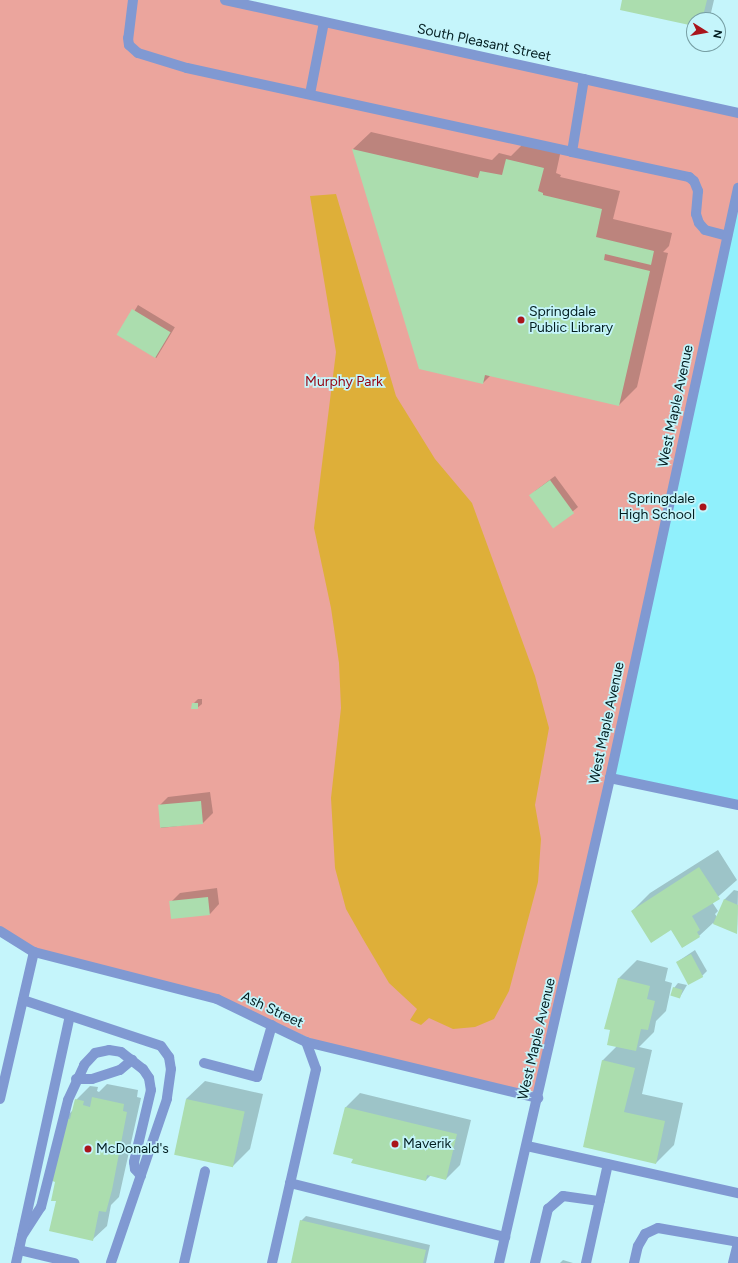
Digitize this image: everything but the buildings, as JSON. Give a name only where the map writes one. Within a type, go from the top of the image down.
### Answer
[{"type":"street","points":[[133,0],[128,38],[129,45],[138,53],[187,68],[689,177],[694,181],[698,191],[696,214],[699,224],[705,230],[727,236]]},
{"type":"street","name":"South Pleasant Street","points":[[224,0],[738,113]]},
{"type":"street","points":[[310,94],[324,22]]},
{"type":"street","points":[[572,152],[584,79]]},
{"type":"street","name":"West Maple Avenue","points":[[499,1263],[538,1098],[610,778],[738,188]]},
{"type":"street","points":[[610,778],[738,805]]},
{"type":"street","name":"Ash Street","points":[[0,931],[34,952],[217,999],[306,1042],[538,1098]]},
{"type":"street","points":[[0,1099],[34,952]]},
{"type":"street","points":[[23,1000],[161,1046],[169,1057],[171,1069],[167,1099],[111,1263]]},
{"type":"street","points":[[16,1263],[70,1016]]},
{"type":"street","points":[[204,1063],[256,1077],[272,1025]]},
{"type":"street","points":[[272,1263],[316,1069],[306,1042]]},
{"type":"street","points":[[22,1236],[41,1207],[68,1100],[76,1079],[84,1065],[95,1054],[109,1050],[121,1052],[132,1060],[149,1078],[150,1090],[134,1162],[135,1169],[140,1176]]},
{"type":"street","points":[[76,1079],[92,1079],[120,1070],[132,1060]]},
{"type":"street","points":[[527,1146],[738,1193]]},
{"type":"street","points":[[586,1263],[608,1164]]},
{"type":"street","points":[[184,1263],[205,1171]]},
{"type":"street","points":[[290,1184],[505,1237]]},
{"type":"street","points":[[535,1263],[548,1209],[563,1196],[600,1201]]},
{"type":"street","points":[[634,1263],[638,1246],[646,1234],[658,1228],[738,1242],[733,1263]]},
{"type":"street","points":[[19,1250],[74,1263]]},
{"type":"shaded area","name":"Springdale High School","points":[[738,188],[738,805],[610,778]]},
{"type":"shaded area","points":[[336,194],[396,396],[435,459],[472,503],[535,676],[549,728],[535,805],[541,839],[538,882],[509,991],[494,1019],[475,1027],[453,1029],[429,1018],[421,1025],[410,1020],[417,1009],[389,983],[363,939],[346,909],[335,868],[331,798],[341,708],[339,663],[331,608],[314,528],[336,352],[310,196]]},
{"type":"green space","name":"Murphy Park","points":[[0,0],[225,0],[738,113],[738,188],[538,1098],[340,1051],[217,999],[34,952],[0,931]]},
{"type":"place","name":"Springdale Public Library","points":[[521,320]]},
{"type":"place","name":"Springdale High School","points":[[703,507]]},
{"type":"place","name":"Maverik","points":[[395,1144]]},
{"type":"place","name":"McDonald's","points":[[88,1149]]}]
